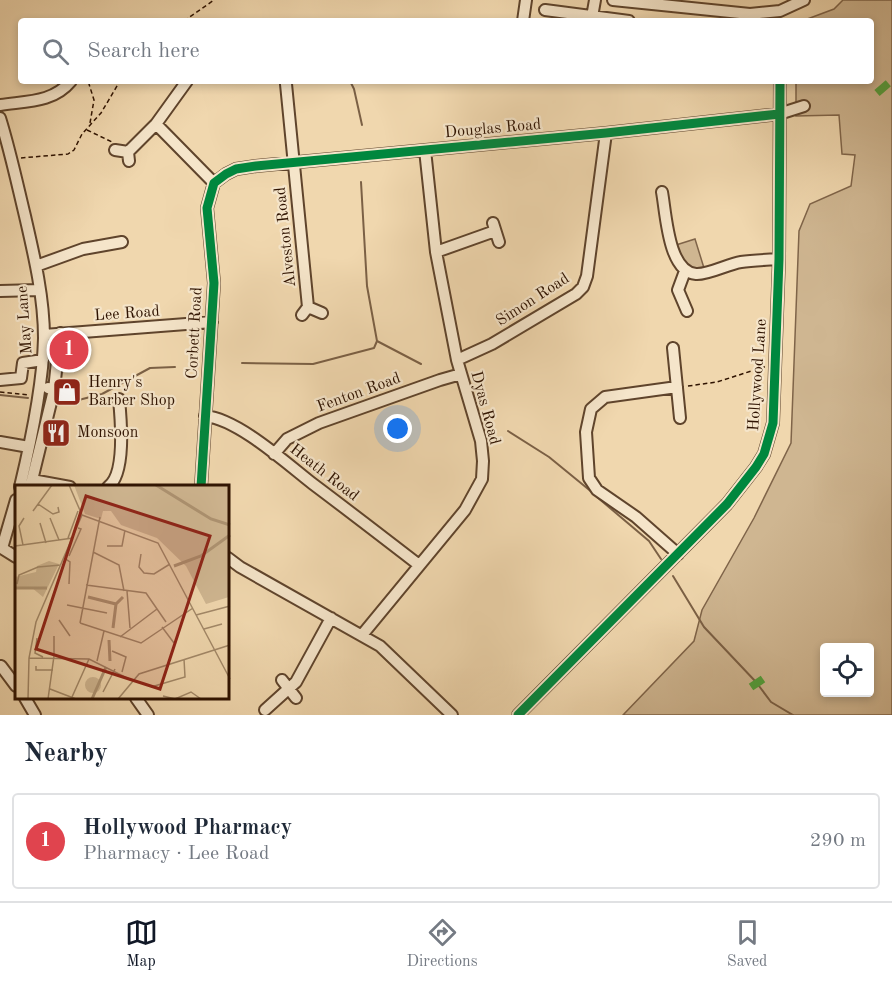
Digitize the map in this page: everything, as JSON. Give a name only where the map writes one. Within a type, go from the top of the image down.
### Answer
[{"type":"street","points":[[523,18],[526,0]]},
{"type":"street","points":[[592,17],[595,0]]},
{"type":"street","points":[[613,0],[645,2],[705,16],[750,14],[780,16],[804,0]]},
{"type":"street","points":[[545,10],[601,18]]},
{"type":"street","points":[[0,105],[50,98],[69,84]]},
{"type":"street","points":[[115,150],[128,156],[156,124],[185,84]]},
{"type":"street","name":"Alveston Road","points":[[286,84],[305,311],[322,313]]},
{"type":"street","name":"Hollywood Lane","points":[[519,715],[727,504],[764,454],[773,423],[776,363],[780,84]]},
{"type":"street","name":"Douglas Road","points":[[214,183],[236,169],[779,114],[804,106]]},
{"type":"street","name":"May Lane","points":[[0,118],[12,159],[36,266],[44,335],[38,392],[20,485]]},
{"type":"street","points":[[156,124],[214,183]]},
{"type":"street","name":"Simon Road","points":[[457,360],[492,344],[576,294],[583,287],[587,276],[606,133]]},
{"type":"street","name":"Dyas Road","points":[[362,635],[465,510],[482,479],[481,441],[457,360],[436,252],[424,150]]},
{"type":"street","name":"Corbett Road","points":[[201,485],[214,283],[207,208],[214,183]]},
{"type":"street","points":[[662,192],[672,248],[685,271],[697,275],[742,262],[779,259]]},
{"type":"street","points":[[436,252],[496,232]]},
{"type":"street","points":[[36,266],[82,249],[122,242]]},
{"type":"street","points":[[685,271],[679,284],[679,295],[687,311]]},
{"type":"street","points":[[0,291],[39,290]]},
{"type":"street","name":"Lee Road","points":[[44,335],[212,322]]},
{"type":"street","points":[[50,485],[31,483],[54,390],[60,333]]},
{"type":"street","points":[[674,348],[680,418]]},
{"type":"street","points":[[0,380],[21,378],[23,363],[43,360]]},
{"type":"street","name":"Fenton Road","points":[[274,454],[287,439],[319,423],[461,374]]},
{"type":"street","points":[[677,387],[605,397],[591,409],[586,432],[589,478],[597,490],[636,517],[678,554]]},
{"type":"street","points":[[38,392],[54,390]]},
{"type":"street","points":[[111,485],[117,477],[122,433],[119,400]]},
{"type":"street","name":"Heath Road","points":[[205,416],[217,417],[235,426],[419,565]]},
{"type":"street","points":[[0,442],[29,447]]},
{"type":"street","points":[[15,503],[1,548],[15,556]]},
{"type":"street","points":[[230,560],[362,635],[392,655],[452,715]]},
{"type":"street","points":[[265,710],[297,682],[331,618]]},
{"type":"street","points":[[1,666],[14,679]]},
{"type":"street","points":[[26,700],[35,715]]},
{"type":"street","points":[[137,700],[148,715]]},
{"type":"path","points":[[188,18],[214,0]]},
{"type":"path","points":[[89,84],[94,100],[89,126]]},
{"type":"path","points":[[12,159],[68,154],[74,150],[118,84]]},
{"type":"path","points":[[86,129],[115,143],[115,150]]},
{"type":"path","points":[[677,387],[717,382],[776,363]]},
{"type":"path","points":[[0,392],[38,392]]},
{"type":"shaded area","points":[[843,0],[892,0],[892,715],[623,715],[694,641],[702,610],[754,518],[791,443],[799,231],[810,204],[851,186],[855,155],[842,154],[839,115],[796,116],[796,84],[874,84],[874,18],[810,18],[834,9]]},
{"type":"shaded area","points":[[695,239],[704,268],[696,270],[686,267],[676,245]]},
{"type":"waterway","points":[[352,84],[362,125]]},
{"type":"waterway","points":[[361,182],[367,286],[377,341],[421,364]]},
{"type":"waterway","points":[[242,363],[313,364],[374,348],[377,341]]},
{"type":"waterway","points":[[63,404],[102,394],[150,368],[175,367]]},
{"type":"waterway","points":[[0,395],[28,398]]},
{"type":"waterway","points":[[508,431],[549,457],[593,493]]},
{"type":"waterway","points":[[597,497],[649,541],[661,559]]},
{"type":"waterway","points":[[673,576],[704,627],[756,682],[771,702],[793,715]]},
{"type":"marked path","points":[[877,93],[892,80]]},
{"type":"marked path","points":[[751,687],[763,679]]},
{"type":"cycle path","points":[[518,715],[727,504],[764,454],[773,423],[779,259],[780,84]]},
{"type":"cycle path","points":[[201,485],[214,283],[207,208],[214,183],[226,174],[236,169],[256,166],[779,114]]},
{"type":"place","name":"Hollywood Pharmacy","points":[[69,350]]},
{"type":"place","name":"Henry's Barber Shop","points":[[67,392]]},
{"type":"place","name":"Monsoon","points":[[56,433]]}]
